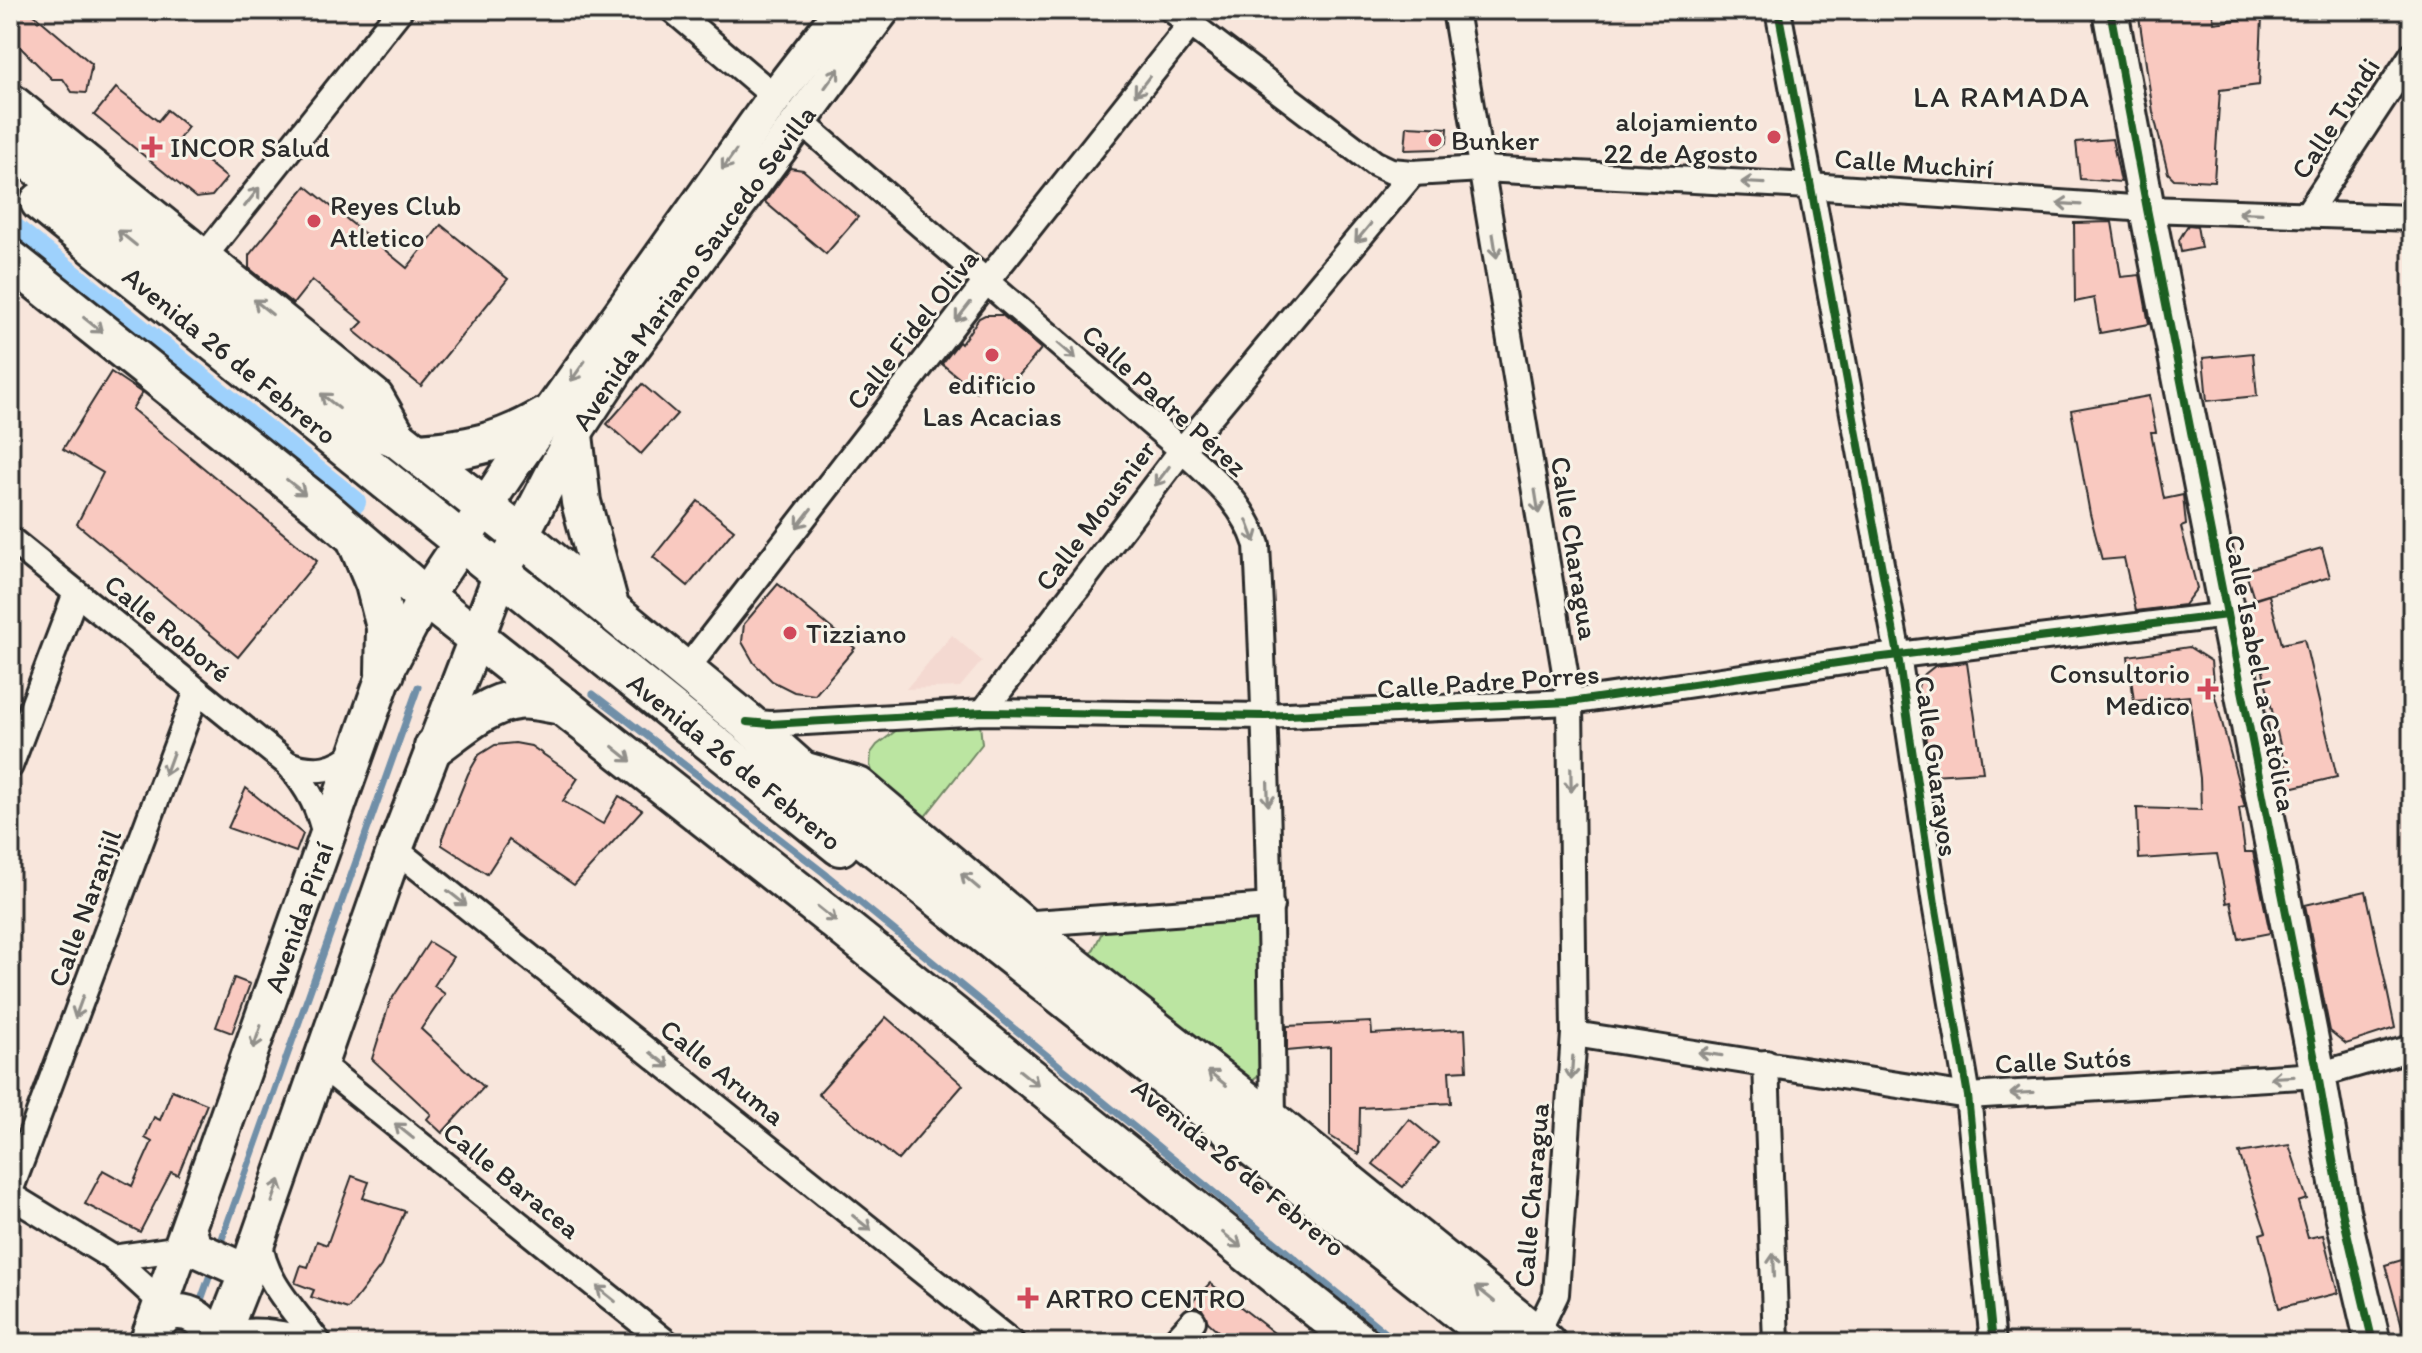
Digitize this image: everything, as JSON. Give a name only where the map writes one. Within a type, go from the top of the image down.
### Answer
[{"type":"main road","name":"Avenida 26 de Febrero","points":[[10,103],[374,398],[407,446]]},
{"type":"main road","name":"Avenida 26 de Febrero","points":[[10,144],[355,421],[407,446],[485,506],[747,722],[802,771],[833,814],[1115,1038],[1527,1340]]},
{"type":"main road","name":"Avenida 26 de Febrero","points":[[10,178],[460,543],[1459,1343]]},
{"type":"main road","points":[[10,259],[353,534],[425,597],[827,914],[1360,1343]]},
{"type":"main road","points":[[407,446],[454,451],[559,426],[610,609]]},
{"type":"main road","points":[[353,534],[375,584],[386,627],[385,673]]},
{"type":"main road","points":[[434,747],[507,702],[531,700],[562,705]]},
{"type":"main road","name":"Avenida 26 de Febrero","points":[[802,771],[858,787],[1020,924],[1273,1122],[1527,1340]]},
{"type":"main road","points":[[1063,958],[1115,1038]]},
{"type":"street","points":[[203,258],[400,10]]},
{"type":"street","points":[[673,10],[775,97]]},
{"type":"street","name":"Avenida Mariano Saucedo Sevilla","points":[[520,535],[559,426],[775,97],[842,10]]},
{"type":"street","name":"Avenida Mariano Saucedo Sevilla","points":[[485,506],[620,364],[882,10]]},
{"type":"street","name":"Calle Charagua","points":[[1455,10],[1570,702],[1574,1034],[1556,1294],[1527,1340]]},
{"type":"street","name":"Calle Guarayos","points":[[1778,10],[1898,655],[1935,904],[1968,1096],[1993,1343]]},
{"type":"street","name":"Calle Isabel La Católica","points":[[2110,10],[2342,1211],[2373,1343]]},
{"type":"street","name":"Calle Muchirí","points":[[1181,18],[1374,163],[1391,171],[1413,173],[1482,169],[1810,186],[2147,209],[2412,218]]},
{"type":"street","name":"Calle Fidel Oliva","points":[[685,671],[986,282],[1181,18]]},
{"type":"street","name":"Calle Tundi","points":[[2307,214],[2412,55]]},
{"type":"street","name":"Calle Padre Pérez","points":[[800,121],[1182,450],[1226,491],[1249,522],[1257,545],[1266,716],[1273,1122]]},
{"type":"street","name":"Calle Mousnier","points":[[983,712],[1182,450],[1413,173]]},
{"type":"street","name":"Avenida Piraí","points":[[153,1326],[385,673],[425,597],[485,506]]},
{"type":"street","points":[[217,1341],[260,1237],[395,849],[501,574],[520,535]]},
{"type":"street","name":"Calle Roboré","points":[[10,539],[288,764],[314,799],[326,840]]},
{"type":"street","points":[[10,766],[76,593]]},
{"type":"street","name":"Calle Padre Porres","points":[[747,722],[770,724],[983,712],[1266,716],[1570,702],[1898,655],[2227,615]]},
{"type":"street","name":"Calle Naranjil","points":[[10,1193],[197,691]]},
{"type":"street","points":[[288,764],[306,770],[325,770],[343,763],[358,751]]},
{"type":"street","name":"Calle Aruma","points":[[395,849],[1012,1343]]},
{"type":"street","points":[[1020,924],[1271,906]]},
{"type":"street","name":"Calle Sutós","points":[[1574,1034],[1968,1096],[2318,1075],[2412,1048]]},
{"type":"street","points":[[1766,1063],[1776,1343]]},
{"type":"street","name":"Calle Baracea","points":[[320,1064],[667,1343]]},
{"type":"street","points":[[10,1193],[113,1258],[153,1326],[166,1314],[182,1311],[200,1319],[217,1341]]},
{"type":"street","points":[[260,1237],[260,1256],[267,1271],[318,1343]]},
{"type":"street","points":[[113,1258],[186,1239],[194,1248],[247,1272],[318,1343]]},
{"type":"street","points":[[1173,1343],[1193,1321]]},
{"type":"street","points":[[217,1341],[235,1332],[272,1332],[318,1343]]},
{"type":"shaded area","points":[[952,635],[982,661],[960,687],[906,689]]},
{"type":"green space","points":[[980,724],[982,744],[920,823],[876,783],[870,765],[871,753],[897,730]]},
{"type":"green space","points":[[1260,914],[1264,1064],[1260,1074],[1248,1083],[1088,961],[1106,924]]},
{"type":"building","points":[[10,10],[26,10],[37,17],[92,64],[86,93],[72,92],[63,79],[52,79],[10,37]]},
{"type":"building","points":[[2138,10],[2212,10],[2214,23],[2262,17],[2259,85],[2220,90],[2214,181],[2174,179],[2168,173],[2153,112]]},
{"type":"building","points":[[116,88],[158,121],[167,110],[188,127],[179,139],[227,178],[212,196],[196,198],[94,115]]},
{"type":"building","points":[[1407,126],[1448,128],[1447,142],[1438,149],[1405,150]]},
{"type":"building","points":[[2112,139],[2121,182],[2080,179],[2076,142]]},
{"type":"building","points":[[790,168],[803,170],[858,217],[826,254],[765,202]]},
{"type":"building","points":[[306,186],[407,268],[441,225],[508,279],[421,386],[354,331],[363,322],[312,280],[293,304],[249,268],[249,255]]},
{"type":"building","points":[[2112,222],[2121,277],[2140,275],[2149,324],[2100,333],[2094,298],[2075,302],[2074,223]]},
{"type":"building","points":[[2188,225],[2197,226],[2201,248],[2181,252],[2179,240]]},
{"type":"building","name":"edificio Las Acacias","points":[[1002,315],[1041,349],[1011,385],[994,372],[976,392],[942,364],[979,318]]},
{"type":"building","points":[[2253,353],[2257,396],[2207,401],[2203,358]]},
{"type":"building","points":[[111,372],[142,393],[132,409],[317,561],[238,657],[77,524],[103,473],[63,449]]},
{"type":"building","points":[[642,384],[677,414],[641,454],[607,424]]},
{"type":"building","points":[[2149,396],[2156,432],[2151,432],[2164,499],[2183,495],[2186,525],[2181,527],[2197,588],[2184,605],[2136,611],[2124,558],[2102,560],[2090,514],[2071,410]]},
{"type":"building","points":[[698,501],[734,530],[688,586],[653,557]]},
{"type":"building","points":[[2322,548],[2330,577],[2254,599],[2245,570]]},
{"type":"building","name":"Tizziano","points":[[778,584],[855,648],[815,695],[794,692],[772,681],[754,663],[742,642],[744,624]]},
{"type":"building","points":[[2269,595],[2282,644],[2304,639],[2337,777],[2290,788],[2247,602]]},
{"type":"building","points":[[2189,647],[2211,661],[2214,693],[2245,807],[2239,808],[2245,852],[2253,852],[2270,933],[2239,939],[2231,902],[2227,903],[2217,854],[2139,859],[2137,808],[2201,810],[2200,778],[2189,696],[2134,701],[2128,656]]},
{"type":"building","points":[[1967,663],[1983,772],[1931,775],[1918,687],[1921,677],[1935,666]]},
{"type":"building","points":[[515,743],[531,746],[578,778],[563,801],[603,824],[619,796],[642,810],[574,885],[509,840],[487,874],[442,845],[442,838],[468,774],[479,755],[495,745]]},
{"type":"building","points":[[246,788],[303,834],[296,852],[228,828]]},
{"type":"building","points":[[2366,891],[2395,1028],[2346,1044],[2330,1031],[2305,905]]},
{"type":"building","points":[[429,942],[453,957],[434,986],[445,994],[421,1029],[484,1087],[442,1133],[427,1119],[431,1114],[372,1059],[390,1002]]},
{"type":"building","points":[[234,978],[250,984],[232,1033],[216,1027]]},
{"type":"building","points":[[886,1017],[963,1085],[898,1160],[818,1094]]},
{"type":"building","points":[[1371,1022],[1372,1034],[1465,1029],[1467,1070],[1449,1071],[1451,1103],[1360,1108],[1359,1154],[1330,1136],[1330,1047],[1287,1051],[1287,1026]]},
{"type":"building","points":[[172,1090],[207,1104],[178,1175],[171,1172],[140,1232],[85,1204],[103,1170],[132,1186],[152,1142],[145,1138],[154,1117],[160,1120]]},
{"type":"building","points":[[1409,1119],[1438,1143],[1403,1187],[1373,1164]]},
{"type":"building","points":[[2289,1145],[2307,1199],[2298,1202],[2308,1238],[2323,1235],[2338,1293],[2279,1308],[2260,1234],[2266,1232],[2239,1153]]},
{"type":"building","points":[[352,1176],[369,1182],[363,1198],[405,1211],[381,1266],[348,1309],[311,1297],[314,1290],[295,1283],[301,1265],[308,1267],[317,1241],[327,1245]]},
{"type":"building","points":[[2412,1257],[2412,1339],[2406,1340],[2385,1265]]},
{"type":"building","points":[[1210,1283],[1287,1343],[1210,1343],[1219,1332],[1208,1322],[1202,1309],[1189,1305]]},
{"type":"waterway","points":[[10,226],[354,502]]},
{"type":"waterway","points":[[218,1250],[418,687]]},
{"type":"waterway","points":[[593,694],[824,873],[1398,1343]]},
{"type":"waterway","points":[[201,1300],[211,1272]]},
{"type":"waterway","points":[[186,1343],[192,1326]]},
{"type":"cycle path","points":[[1778,10],[1898,655],[1935,904],[1968,1096],[1993,1343]]},
{"type":"cycle path","points":[[2110,10],[2342,1211],[2373,1343]]},
{"type":"cycle path","points":[[747,722],[770,724],[983,712],[1266,716],[1570,702],[1858,660],[2227,615]]},
{"type":"place","name":"alojamiento 22 de Agosto","points":[[1774,137]]},
{"type":"place","name":"Bunker","points":[[1435,140]]},
{"type":"place","name":"INCOR Salud","points":[[152,147]]},
{"type":"place","name":"Reyes Club Atletico","points":[[314,221]]},
{"type":"place","name":"edificio Las Acacias","points":[[992,355]]},
{"type":"place","name":"Tizziano","points":[[790,633]]},
{"type":"place","name":"Consultorio Medico","points":[[2208,689]]},
{"type":"place","name":"ARTRO CENTRO","points":[[1028,1298]]},
{"type":"district","name":"LA RAMADA","points":[[2002,96]]}]
